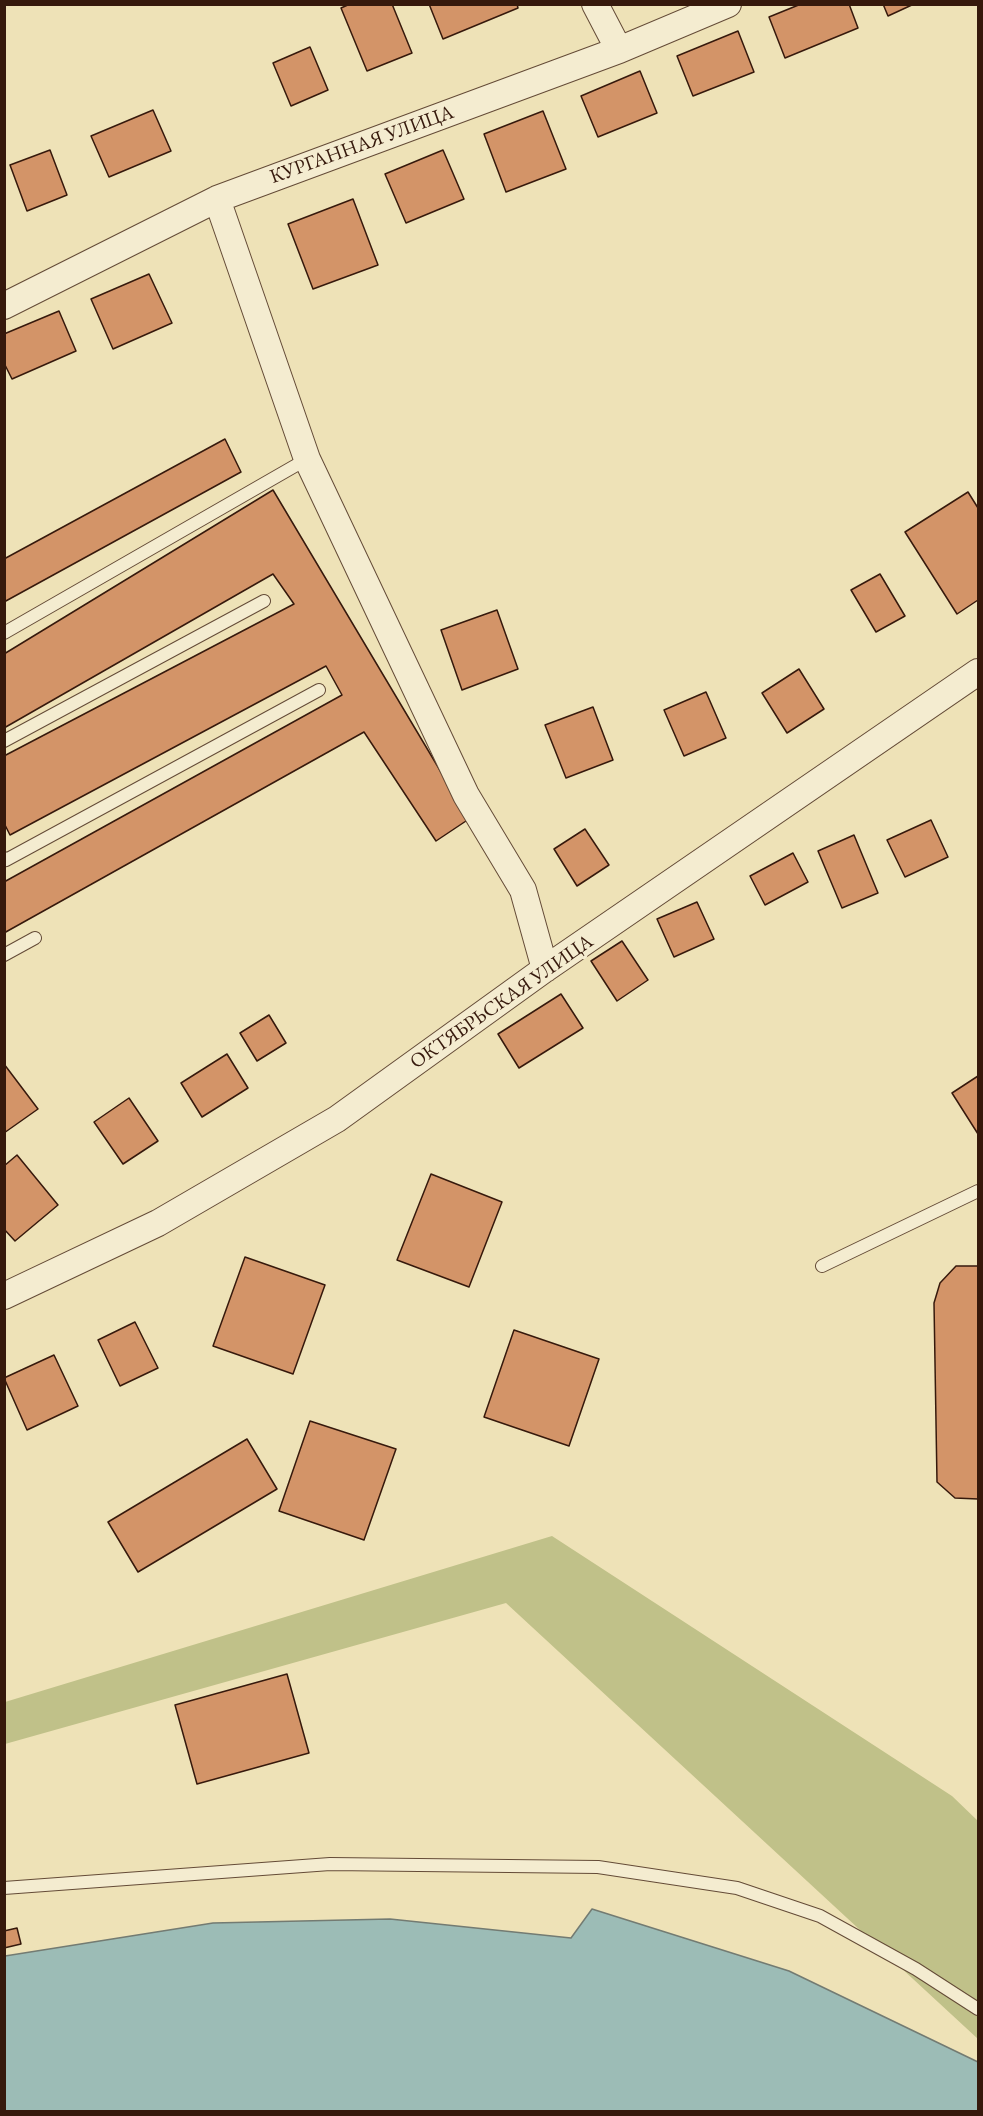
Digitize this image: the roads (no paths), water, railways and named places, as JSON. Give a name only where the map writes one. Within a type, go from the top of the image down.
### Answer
[{"type":"street","points":[[595,4],[619,50]]},
{"type":"street","name":"КУРГАННАЯ УЛИЦА","points":[[4,306],[217,199],[619,50],[728,4]]},
{"type":"street","points":[[217,199],[307,459],[466,795],[523,890],[545,969]]},
{"type":"street","name":"ОКТЯБРЬСКАЯ УЛИЦА","points":[[4,1296],[158,1223],[337,1119],[545,969],[978,672]]},
{"type":"lane","points":[[4,633],[307,459]]},
{"type":"lane","points":[[4,741],[264,601]]},
{"type":"lane","points":[[4,858],[6,860],[319,690]]},
{"type":"lane","points":[[4,955],[35,938]]},
{"type":"lane","points":[[822,1266],[978,1191]]},
{"type":"lane","points":[[4,1888],[330,1864],[598,1867],[737,1888],[820,1916],[916,1969],[978,2009]]},
{"type":"water","points":[[592,1909],[789,1971],[978,2062],[978,2111],[5,2111],[5,1956],[213,1923],[390,1919],[571,1938]]}]
